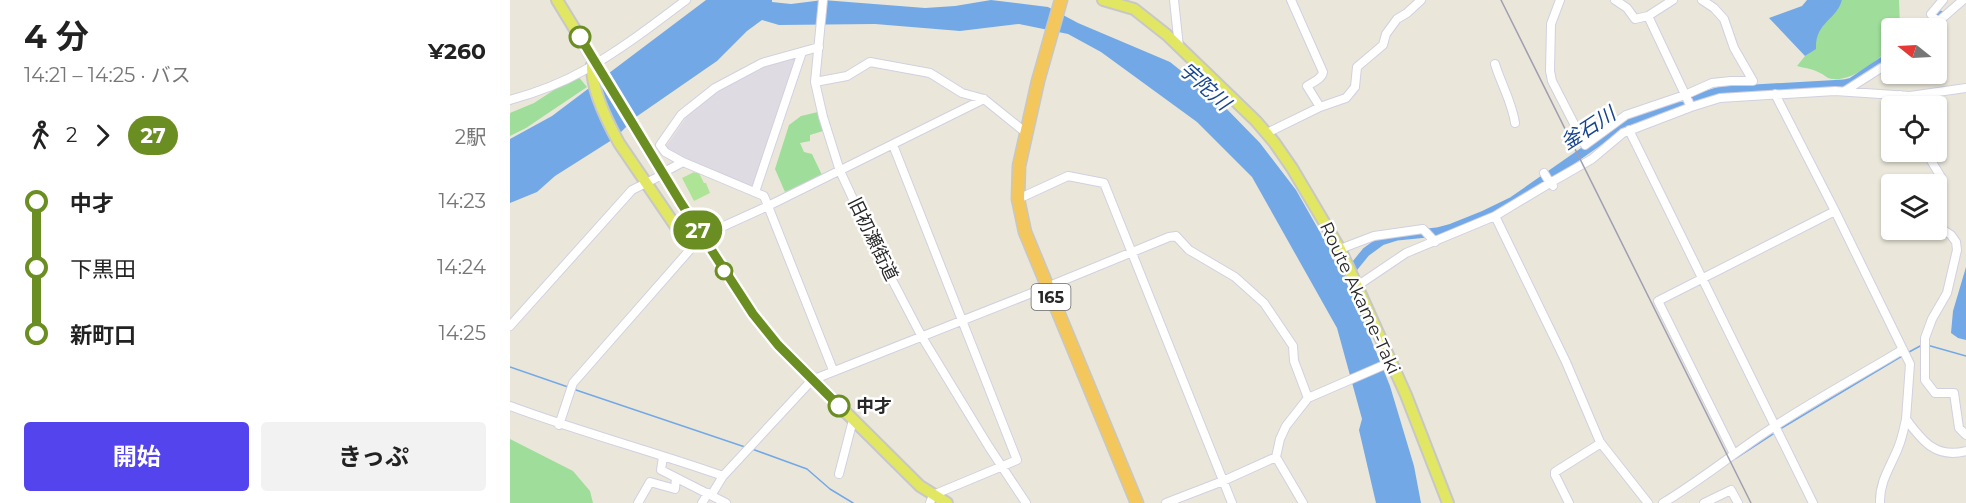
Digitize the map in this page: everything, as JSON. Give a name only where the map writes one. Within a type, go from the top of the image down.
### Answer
[{"type":"highway","name":"165","points":[[1061,0],[1025,132],[1019,166],[1017,199],[1025,232],[1137,503]]},
{"type":"main road","points":[[557,0],[701,237],[753,314],[778,345],[931,499],[947,503]]},
{"type":"main road","name":"Route Akame-Taki","points":[[1103,0],[1134,9],[1179,47],[1267,133],[1292,168],[1340,249],[1389,363],[1406,395],[1448,503]]},
{"type":"main road","points":[[595,64],[592,76],[619,143],[685,240],[701,237]]},
{"type":"street","points":[[510,100],[550,87],[595,64],[686,0]]},
{"type":"street","points":[[824,0],[814,82],[847,76],[870,62],[930,73],[962,93],[984,99],[1025,132]]},
{"type":"street","points":[[1174,0],[1179,47]]},
{"type":"street","points":[[1291,0],[1323,72],[1319,79],[1307,86],[1320,107]]},
{"type":"street","points":[[1267,133],[1320,107],[1346,98],[1355,87],[1357,67],[1383,45],[1386,34],[1397,19],[1421,0]]},
{"type":"street","points":[[1560,0],[1551,24],[1550,70],[1552,81],[1585,145],[1626,115],[1688,100],[1845,91],[1923,95],[1966,88]]},
{"type":"street","points":[[1615,0],[1627,8],[1635,19],[1648,16],[1673,0]]},
{"type":"street","points":[[1357,286],[1406,253],[1433,239],[1495,216],[1547,178],[1592,159],[1614,139],[1688,100],[1712,83],[1753,81],[1734,48],[1725,19],[1702,0]]},
{"type":"street","points":[[1933,18],[1931,14],[1943,0]]},
{"type":"street","points":[[1944,18],[1963,0]]},
{"type":"street","points":[[1648,16],[1688,100]]},
{"type":"street","points":[[819,46],[762,63],[714,88],[681,116],[660,145],[665,152],[683,162],[764,196],[833,370]]},
{"type":"street","points":[[755,192],[802,52]]},
{"type":"street","points":[[1495,64],[1513,110],[1515,123]]},
{"type":"street","points":[[1845,91],[1881,68]]},
{"type":"street","name":"旧初瀬街道","points":[[814,82],[840,171],[879,255],[951,387],[1026,503]]},
{"type":"street","points":[[1775,94],[1910,364],[1906,419],[1899,446],[1885,475],[1880,503]]},
{"type":"street","points":[[559,424],[572,387],[701,237],[893,146],[984,99]]},
{"type":"street","points":[[1629,130],[1813,503]]},
{"type":"street","points":[[893,146],[1017,460],[931,499]]},
{"type":"street","points":[[668,170],[683,162]]},
{"type":"street","points":[[1547,178],[1553,186],[1575,174]]},
{"type":"street","points":[[1017,199],[1068,176],[1104,183],[1232,503]]},
{"type":"street","points":[[510,326],[624,198],[632,190],[658,177]]},
{"type":"street","points":[[1734,453],[1658,301],[1835,211]]},
{"type":"street","points":[[1495,216],[1566,362],[1601,443],[1648,503]]},
{"type":"street","points":[[1340,249],[1374,236],[1424,230],[1433,239]]},
{"type":"street","points":[[1947,232],[1956,242],[1957,250],[1947,293],[1932,319],[1925,338],[1925,380],[1935,393],[1953,393],[1959,428],[1966,435]]},
{"type":"street","points":[[702,503],[723,476],[812,380],[1169,237],[1176,236],[1189,250],[1235,277],[1264,303],[1293,346],[1294,361],[1308,398]]},
{"type":"street","points":[[1663,503],[1678,499],[1734,453],[1904,353]]},
{"type":"street","points":[[1303,503],[1276,457],[1286,426],[1308,398],[1389,363]]},
{"type":"street","points":[[510,406],[559,424],[723,476]]},
{"type":"street","points":[[1906,419],[1922,441],[1937,450],[1955,454],[1966,451]]},
{"type":"street","points":[[839,474],[853,420]]},
{"type":"street","points":[[1569,503],[1555,472],[1601,443]]},
{"type":"street","points":[[663,456],[661,470],[726,503]]},
{"type":"street","points":[[1166,503],[1276,457]]},
{"type":"street","points":[[638,503],[650,482],[675,489],[676,478]]},
{"type":"street","points":[[1707,502],[1731,490],[1738,503]]},
{"type":"shaded area","points":[[798,56],[751,188],[680,158],[665,148],[690,112],[708,98],[759,68]]},
{"type":"green space","points":[[1842,0],[1899,0],[1900,18],[1881,18],[1881,56],[1864,69],[1841,79],[1829,78],[1815,70],[1797,66],[1815,49],[1818,33]]},
{"type":"green space","points":[[577,75],[587,87],[526,128],[510,136],[510,113],[534,103]]},
{"type":"green space","points":[[818,112],[823,131],[810,135],[810,141],[800,143],[804,152],[812,154],[822,175],[785,192],[775,169],[789,125],[801,116]]},
{"type":"green space","points":[[698,171],[710,193],[694,201],[682,178]]},
{"type":"green space","points":[[510,439],[573,471],[590,491],[593,503],[510,503]]},
{"type":"water","points":[[706,0],[772,0],[772,2],[791,4],[823,0],[925,8],[991,0],[1048,7],[1078,23],[1170,62],[1219,101],[1260,143],[1296,190],[1333,255],[1357,305],[1390,386],[1414,466],[1421,503],[1376,503],[1359,430],[1362,419],[1337,328],[1252,177],[1197,122],[1101,52],[1068,34],[1019,24],[960,31],[875,24],[779,25],[762,20],[747,31],[717,61],[636,117],[615,138],[555,176],[537,192],[510,203],[510,139],[552,116]]},
{"type":"water","points":[[1807,0],[1842,0],[1835,13],[1822,27],[1816,49],[1805,56],[1769,18],[1802,6]]},
{"type":"water","points":[[1966,267],[1966,340],[1951,333],[1953,311]]},
{"type":"waterway","name":"釜石川","points":[[1937,18],[1940,15]]},
{"type":"waterway","name":"釜石川","points":[[1334,279],[1353,268],[1366,252],[1381,241],[1397,236],[1452,228],[1513,201],[1622,125],[1655,111],[1720,91],[1844,84],[1852,82],[1881,62]]},
{"type":"waterway","points":[[1909,352],[1922,345]]},
{"type":"waterway","points":[[1927,345],[1966,356]]},
{"type":"waterway","points":[[1780,429],[1902,356]]},
{"type":"waterway","points":[[510,367],[568,387]]},
{"type":"waterway","points":[[573,389],[745,447]]},
{"type":"waterway","points":[[1736,458],[1776,432]]},
{"type":"waterway","points":[[752,449],[807,469],[830,489],[853,503]]},
{"type":"railway","points":[[1501,0],[1751,503]]},
{"type":"bus line","name":"27","points":[[580,37],[681,203],[753,314],[778,345],[839,406]]},
{"type":"place","name":"中才","points":[[839,406]]},
{"type":"water label","name":"宇陀川","points":[[1205,86]]}]
